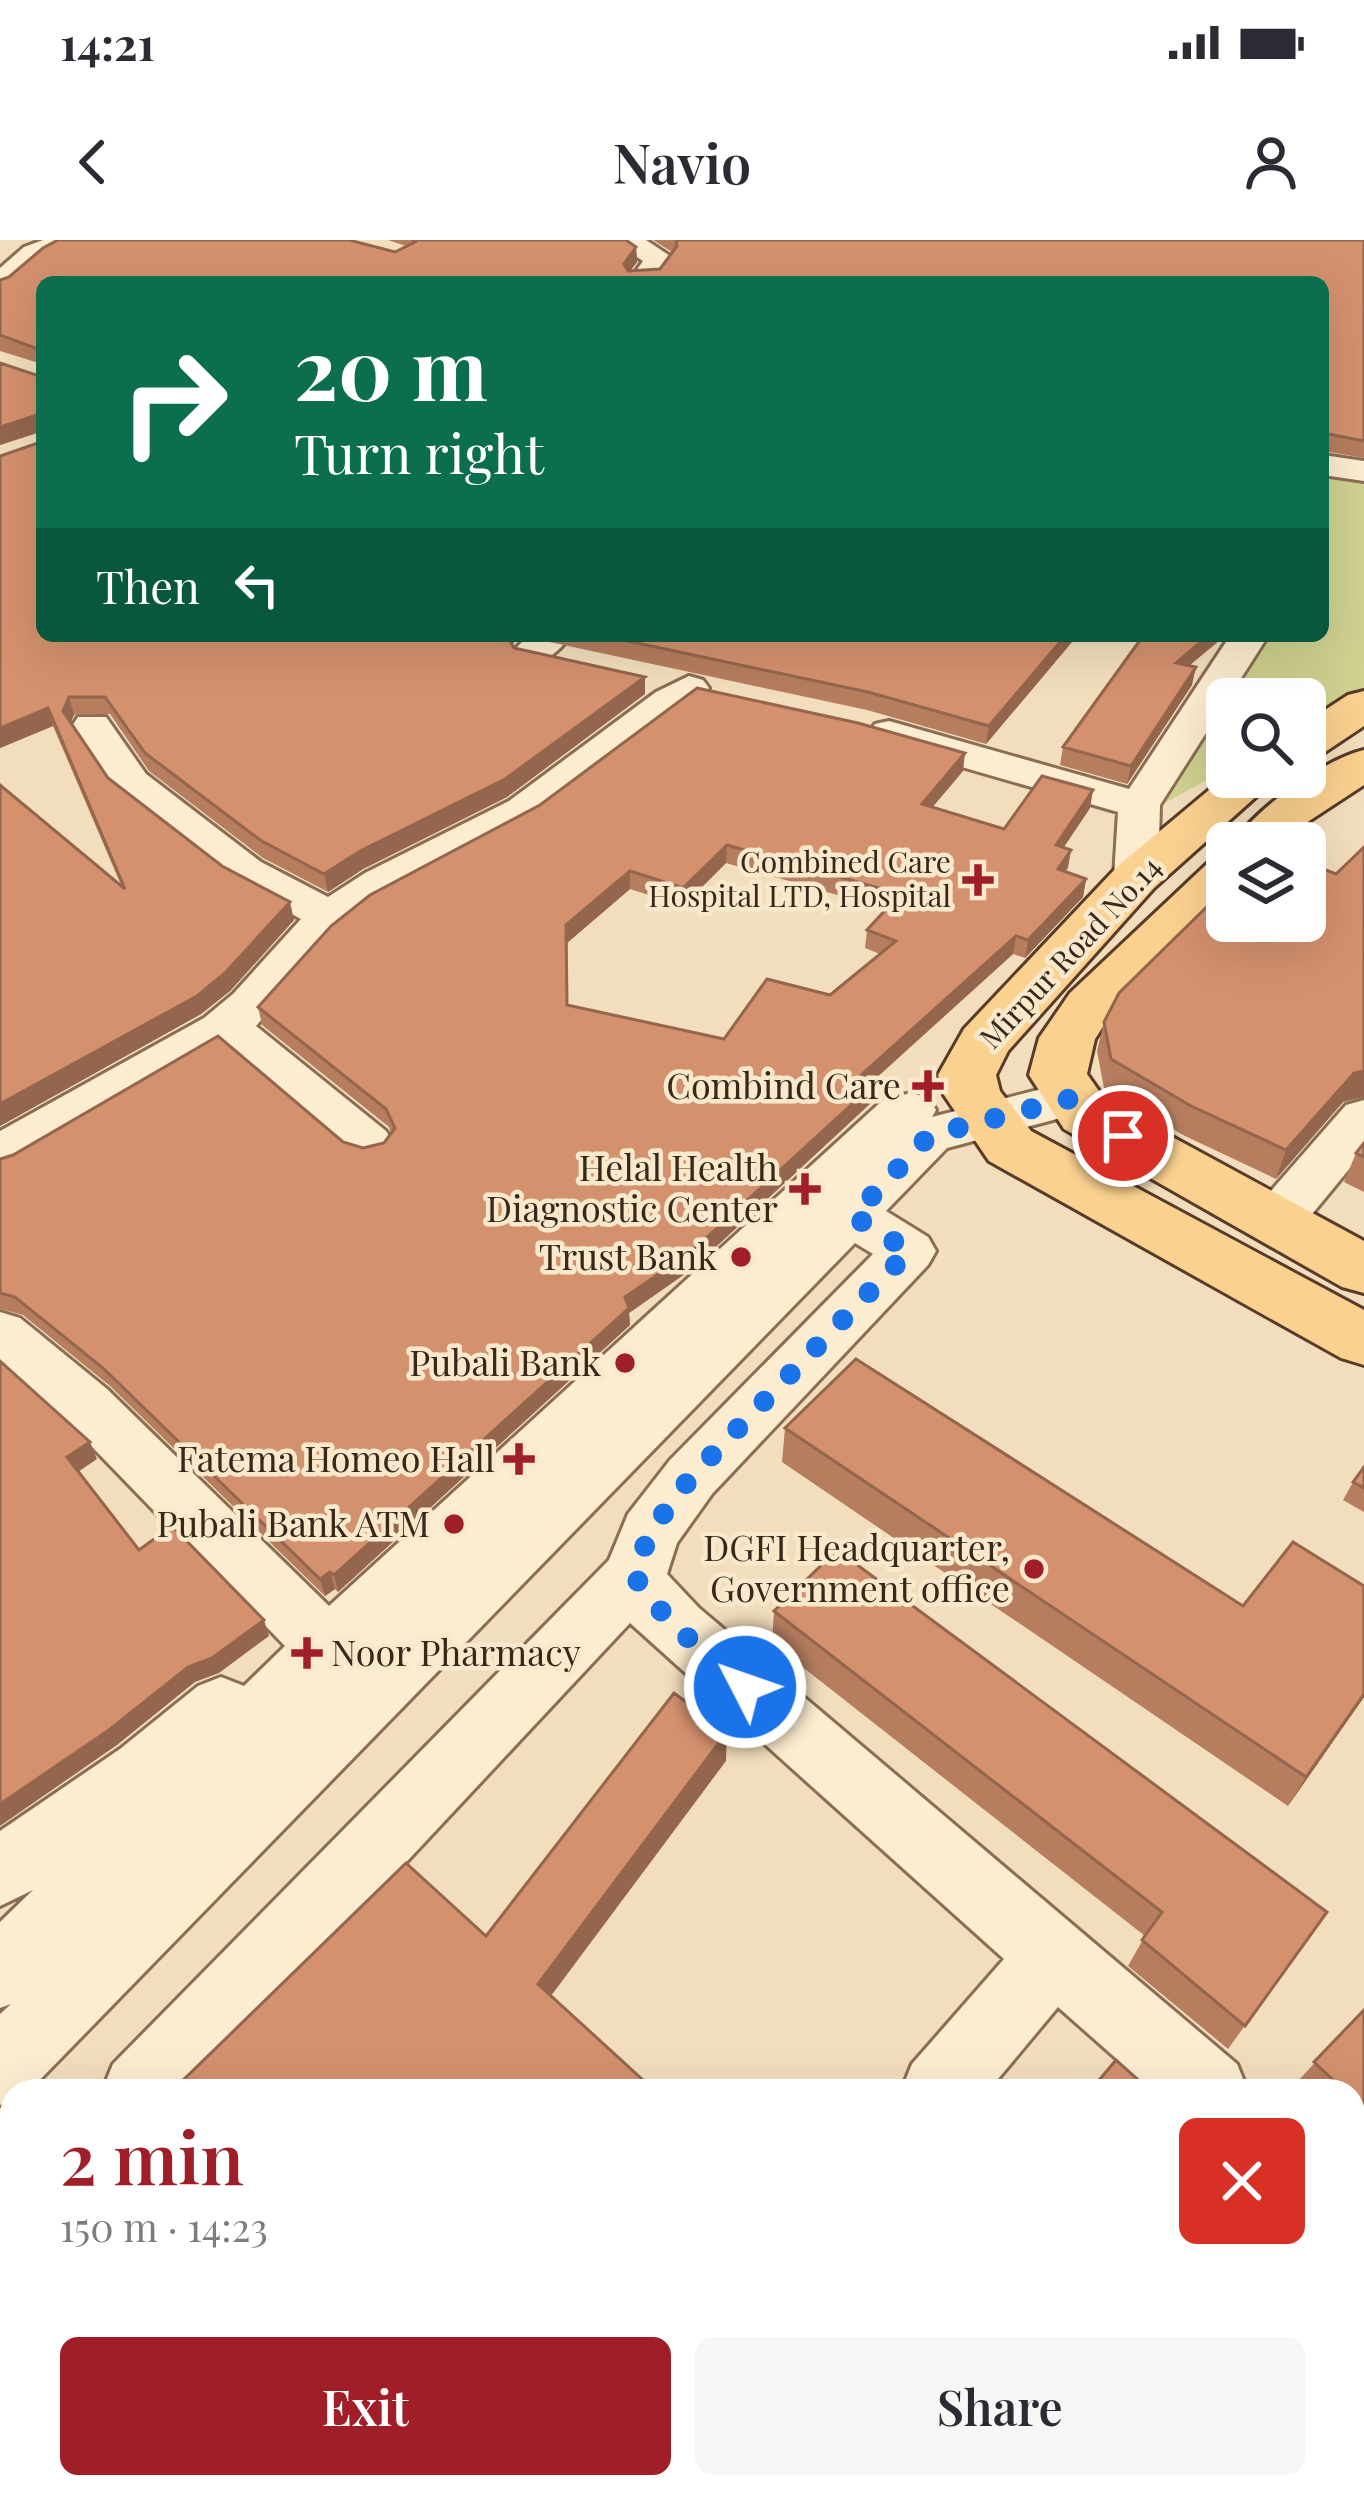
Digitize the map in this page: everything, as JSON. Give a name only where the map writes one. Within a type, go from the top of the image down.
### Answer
[{"type":"main road","points":[[1326,730],[1364,705]]},
{"type":"main road","points":[[1280,822],[1364,764]]},
{"type":"main road","name":"Mirpur Road No.14","points":[[982,1107],[967,1075],[984,1042],[1136,877],[1229,798]]},
{"type":"main road","name":"Mirpur Road No.14","points":[[1072,1096],[1067,1038],[1089,1006],[1206,893]]},
{"type":"main road","points":[[1072,1096],[1275,1222],[1364,1270]]},
{"type":"main road","points":[[982,1107],[1010,1146],[1364,1340]]},
{"type":"street","points":[[7,292],[34,253],[68,240]]},
{"type":"street","points":[[625,240],[659,258],[646,276]]},
{"type":"street","points":[[1329,466],[1364,471]]},
{"type":"street","points":[[1136,877],[1139,805],[1245,642]]},
{"type":"street","points":[[2,1152],[226,1026],[329,917],[552,793],[643,716],[711,693],[633,675]]},
{"type":"street","points":[[844,722],[1139,805]]},
{"type":"street","points":[[92,726],[131,783],[245,871],[329,917]]},
{"type":"street","points":[[226,1026],[368,1144]]},
{"type":"street","points":[[0,1972],[320,1639],[901,1112],[1072,1096]]},
{"type":"street","points":[[0,2067],[930,1135],[982,1107]]},
{"type":"street","points":[[1275,1222],[1364,1117]]},
{"type":"street","points":[[151,2079],[634,1575],[650,1532],[691,1477],[909,1251],[853,1216]]},
{"type":"street","points":[[0,1334],[87,1405],[320,1639]]},
{"type":"street","points":[[634,1575],[676,1628],[1196,2079]]},
{"type":"street","points":[[0,1872],[320,1639]]},
{"type":"street","points":[[949,2079],[1055,1954]]},
{"type":"green space","points":[[1329,473],[1364,477],[1364,696],[1326,717],[1326,678],[1235,678],[1257,642],[1329,642]]},
{"type":"green space","points":[[1206,726],[1206,780],[1157,807]]},
{"type":"building","points":[[58,240],[349,240],[395,252],[413,240],[626,240],[636,247],[624,264],[628,271],[660,269],[677,246],[676,240],[1364,240],[1364,441],[1329,434],[1329,276],[36,276],[36,348],[0,335],[0,280]]},
{"type":"building","points":[[0,363],[36,375],[36,415],[0,427]]},
{"type":"building","points":[[36,444],[36,642],[510,642],[514,648],[645,677],[505,779],[360,851],[324,874],[260,840],[145,753],[105,697],[69,697],[63,711],[108,778],[222,866],[290,902],[225,973],[197,996],[0,1104],[0,785],[125,889],[48,708],[0,728],[0,456]]},
{"type":"building","points":[[632,642],[1060,642],[989,726],[868,692]]},
{"type":"building","points":[[1139,642],[1201,642],[1176,663],[1196,667],[1131,766],[1063,747]]},
{"type":"building","points":[[697,688],[858,723],[965,753],[922,804],[1004,829],[1042,776],[1093,790],[1056,845],[1071,850],[1058,869],[1086,879],[1028,940],[1016,936],[860,1076],[875,1083],[692,1251],[625,1297],[629,1308],[334,1575],[330,1572],[320,1579],[103,1368],[15,1297],[0,1293],[0,1159],[218,1036],[343,1142],[363,1148],[384,1143],[395,1128],[386,1109],[258,1007],[331,926],[370,895],[540,805]],"holes":[[[727,845],[900,894],[867,930],[896,941],[830,995],[767,979],[724,1039],[567,1005],[566,925],[630,871],[683,888]]]},
{"type":"building","points":[[1364,847],[1364,1071],[1354,1073],[1286,1150],[1191,1106],[1111,1059],[1104,1022],[1119,993],[1206,908],[1206,942],[1326,942],[1326,870],[1336,874]]},
{"type":"building","points":[[856,1359],[1243,1606],[1293,1542],[1364,1586],[1364,1694],[1306,1777],[785,1428]]},
{"type":"building","points":[[0,1361],[90,1442],[67,1457],[139,1550],[172,1526],[264,1620],[212,1658],[188,1667],[109,1730],[0,1804]]},
{"type":"building","points":[[1364,1467],[1364,1488],[1353,1482]]},
{"type":"building","points":[[837,1550],[1327,1912],[1245,2026],[1142,1940],[1162,1912],[774,1611]]},
{"type":"building","points":[[674,1693],[727,1732],[538,1984],[642,2079],[184,2079],[406,1863],[486,1936]]},
{"type":"building","points":[[1364,2010],[1364,2079],[1332,2079],[1314,2062]]},
{"type":"building","points":[[1116,2060],[1137,2079],[1100,2079]]},
{"type":"place","name":"Combined Care Hospital LTD, Hospital","points":[[978,880]]},
{"type":"place","name":"Combind Care","points":[[928,1086]]},
{"type":"place","name":"Helal Health Diagnostic Center","points":[[805,1189]]},
{"type":"place","name":"Trust Bank","points":[[741,1257]]},
{"type":"place","name":"Pubali Bank","points":[[625,1363]]},
{"type":"place","name":"Fatema Homeo Hall","points":[[519,1459]]},
{"type":"place","name":"Pubali Bank ATM","points":[[454,1524]]},
{"type":"place","name":"DGFI Headquarter, Government office","points":[[1034,1569]]},
{"type":"place","name":"Noor Pharmacy","points":[[307,1653]]},
{"type":"route","points":[[745,1687],[676,1628],[634,1575],[650,1532],[691,1477],[909,1251],[853,1216],[930,1135],[1073,1098],[1085,1115],[1123,1136]]}]
